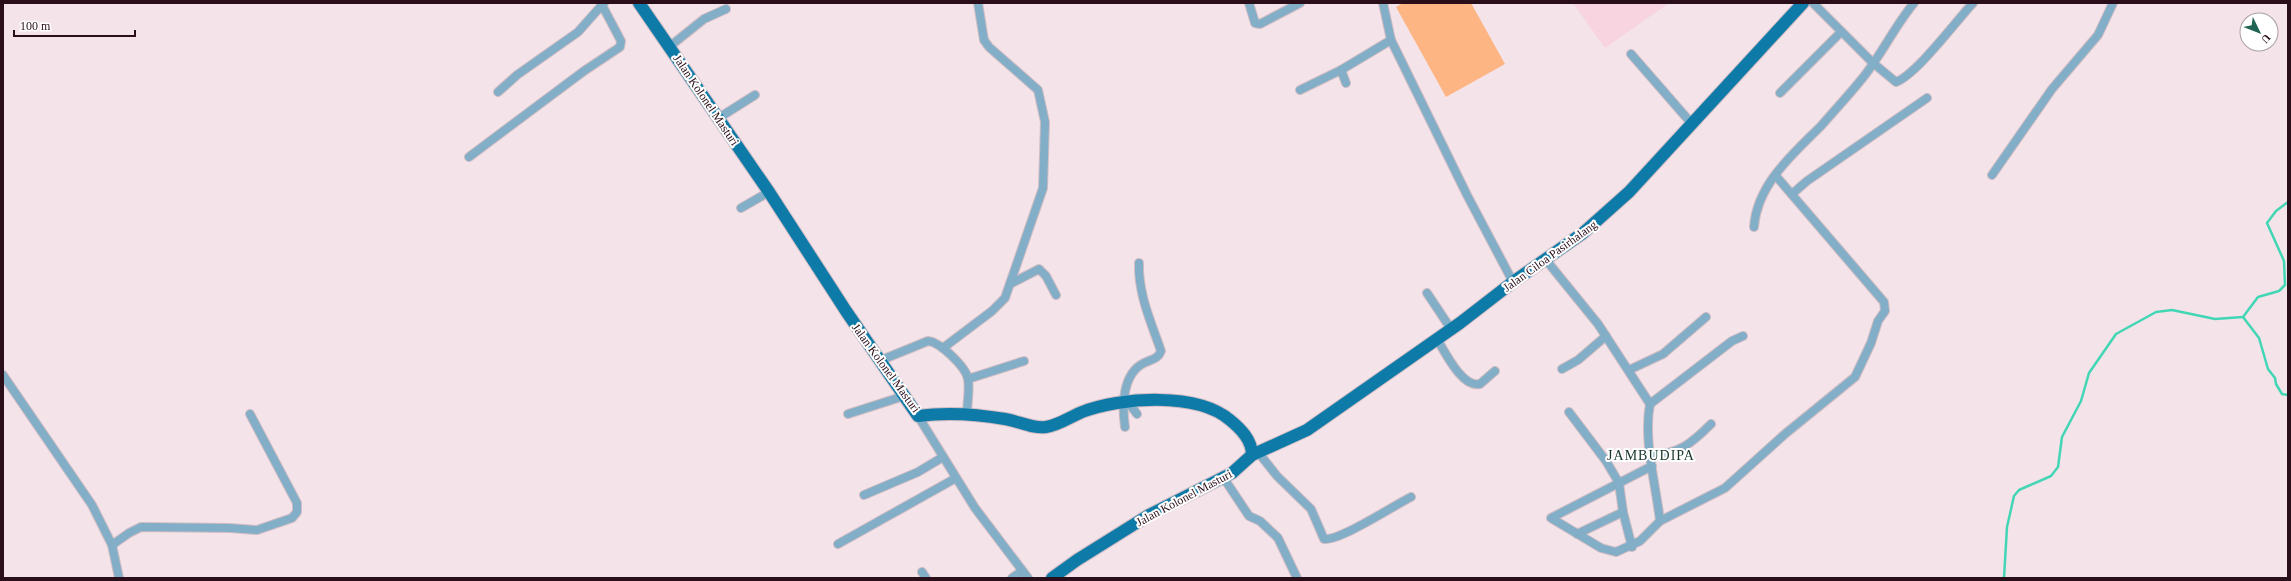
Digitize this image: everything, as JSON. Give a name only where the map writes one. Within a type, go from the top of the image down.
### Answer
[{"type":"main road","name":"Jalan Kolonel Masturi","points":[[639,3],[768,192],[879,361],[918,416],[945,412],[1005,419],[1034,427],[1047,427],[1082,412],[1125,402],[1175,400],[1191,402],[1211,408],[1225,416],[1243,433],[1255,453],[1232,473],[1149,515],[1052,578]]},
{"type":"main road","name":"Jalan Ciloa Pasirhalang","points":[[1255,453],[1307,430],[1451,329],[1603,217],[1692,124],[1803,3]]},
{"type":"street","points":[[943,348],[1002,302],[1010,284],[1044,184],[1045,122],[1038,90],[988,47],[984,40],[978,3]]},
{"type":"street","points":[[1249,3],[1256,22],[1260,24],[1300,3]]},
{"type":"street","points":[[1383,3],[1391,40],[1467,196],[1513,282]]},
{"type":"street","points":[[1813,3],[1873,63],[1893,80],[1900,81],[1938,44],[1973,3]]},
{"type":"street","points":[[1754,227],[1755,211],[1768,186],[1790,155],[1820,126],[1862,79],[1898,22],[1914,3]]},
{"type":"street","points":[[1992,174],[2052,89],[2098,35],[2113,3]]},
{"type":"street","points":[[470,157],[584,71],[620,47],[621,41],[603,4],[578,32],[516,75],[498,92]]},
{"type":"street","points":[[669,47],[704,19],[726,9]]},
{"type":"street","points":[[1780,93],[1841,32]]},
{"type":"street","points":[[1300,90],[1341,70],[1391,40]]},
{"type":"street","points":[[1631,54],[1692,124]]},
{"type":"street","points":[[1341,70],[1346,83]]},
{"type":"street","points":[[717,119],[755,95]]},
{"type":"street","points":[[1792,194],[1807,181],[1927,98]]},
{"type":"street","points":[[1652,466],[1551,517],[1609,552],[1622,551],[1632,547],[1660,521],[1725,488],[1785,434],[1855,377],[1871,343],[1878,321],[1885,311],[1884,302],[1776,176]]},
{"type":"street","points":[[740,208],[768,192]]},
{"type":"street","points":[[1546,260],[1606,336],[1650,404],[1648,418],[1651,456],[1660,521]]},
{"type":"street","points":[[1125,427],[1125,402],[1129,378],[1139,366],[1157,358],[1161,350],[1144,305],[1138,276],[1139,263]]},
{"type":"street","points":[[1010,284],[1039,269],[1046,276],[1056,295]]},
{"type":"street","points":[[1427,293],[1451,329]]},
{"type":"street","points":[[1629,370],[1663,354],[1706,317]]},
{"type":"street","points":[[1562,369],[1578,360],[1606,336]]},
{"type":"street","points":[[1650,404],[1732,342],[1743,336]]},
{"type":"street","points":[[1437,339],[1463,378],[1470,383],[1480,384],[1495,371]]},
{"type":"street","points":[[879,361],[928,341],[943,348],[960,364],[968,379],[966,414]]},
{"type":"street","points":[[968,379],[1024,361]]},
{"type":"street","points":[[3,375],[92,505],[112,545],[119,578]]},
{"type":"street","points":[[848,414],[904,396]]},
{"type":"street","points":[[1125,402],[1137,414]]},
{"type":"street","points":[[1569,412],[1606,461],[1619,483],[1623,512],[1632,547]]},
{"type":"street","points":[[112,545],[129,532],[141,527],[230,528],[257,530],[292,518],[297,512],[297,503],[250,414]]},
{"type":"street","points":[[918,416],[975,508],[1028,578]]},
{"type":"street","points":[[1651,456],[1677,451],[1693,442],[1711,424]]},
{"type":"street","points":[[1255,453],[1311,508],[1324,539],[1331,539],[1345,533],[1410,497]]},
{"type":"street","points":[[864,495],[918,472],[943,457]]},
{"type":"street","points":[[1223,477],[1249,516],[1260,521],[1278,538],[1297,578]]},
{"type":"street","points":[[838,544],[956,478]]},
{"type":"street","points":[[1577,534],[1623,512]]},
{"type":"street","points":[[1012,578],[1022,570]]},
{"type":"shaded area","points":[[1403,3],[1471,3],[1505,64],[1446,97],[1396,7]]},
{"type":"shaded area","points":[[1573,3],[1669,3],[1605,48]]},
{"type":"waterway","points":[[2004,578],[2007,527],[2014,496],[2019,490],[2051,476],[2058,467],[2062,437],[2081,401],[2089,373],[2116,334],[2156,312],[2172,310],[2215,319],[2243,317],[2258,297],[2279,291],[2285,285],[2284,261],[2267,223],[2276,211],[2288,202]]},
{"type":"waterway","points":[[2243,317],[2259,338],[2268,369],[2275,378],[2276,384],[2282,394],[2288,395]]},
{"type":"district","name":"JAMBUDIPA","points":[[1651,455]]}]
